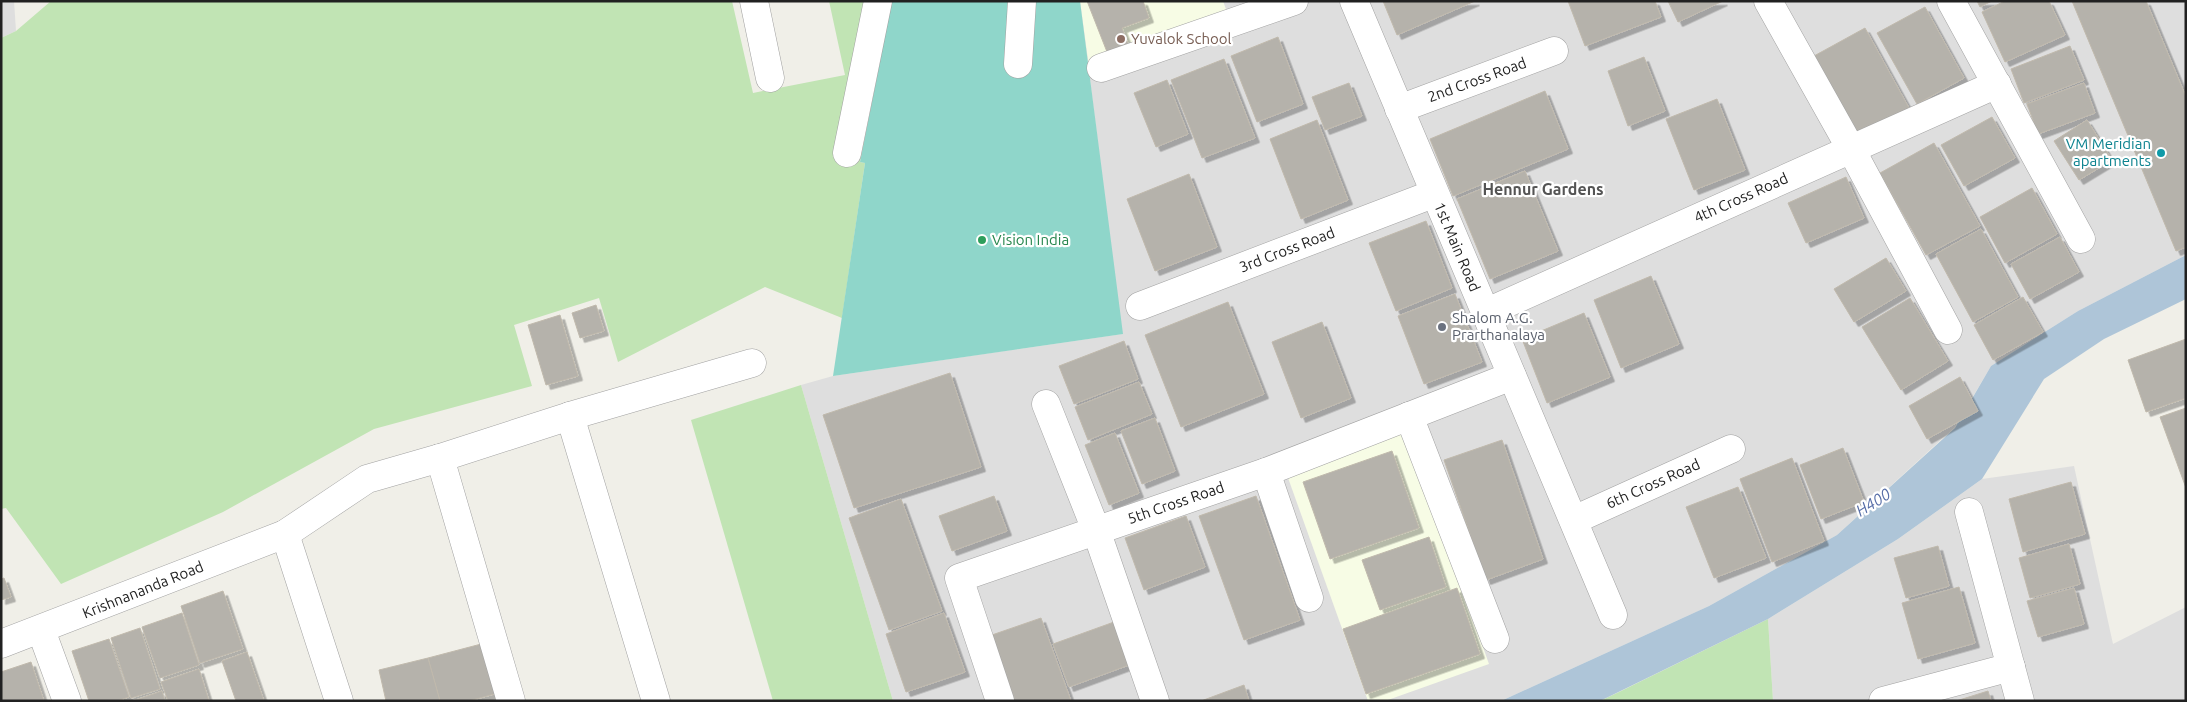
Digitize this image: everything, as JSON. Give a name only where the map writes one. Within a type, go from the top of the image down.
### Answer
[{"type":"street","points":[[754,1],[770,78]]},
{"type":"street","points":[[847,153],[878,1]]},
{"type":"street","points":[[1018,64],[1022,1]]},
{"type":"street","points":[[1101,68],[1294,1]]},
{"type":"street","name":"1st Main Road","points":[[1354,1],[1613,615]]},
{"type":"street","points":[[1768,1],[1851,149],[1948,330]]},
{"type":"street","points":[[1951,1],[2081,240]]},
{"type":"street","name":"2nd Cross Road","points":[[1399,109],[1554,51]]},
{"type":"street","name":"4th Cross Road","points":[[1485,313],[1997,84]]},
{"type":"street","name":"3rd Cross Road","points":[[1140,306],[1434,194]]},
{"type":"street","name":"Krishnananda Road","points":[[1,644],[285,534],[367,479],[440,458],[570,416],[752,363]]},
{"type":"street","name":"5th Cross Road","points":[[1000,701],[959,578],[1266,472],[1512,376]]},
{"type":"street","points":[[1046,404],[1096,530],[1155,701]]},
{"type":"street","points":[[570,416],[656,701]]},
{"type":"street","points":[[1410,416],[1496,639]]},
{"type":"street","name":"6th Cross Road","points":[[1574,520],[1731,449]]},
{"type":"street","points":[[440,458],[510,701]]},
{"type":"street","points":[[1266,472],[1309,598]]},
{"type":"street","points":[[1969,512],[2020,701]]},
{"type":"street","points":[[285,534],[339,701]]},
{"type":"street","points":[[41,630],[67,701]]},
{"type":"street","points":[[1883,701],[2011,667]]},
{"type":"shaded area","points":[[1,1],[14,1],[16,31],[1,38]]},
{"type":"shaded area","name":"Vision India","points":[[892,1],[1080,1],[1123,334],[833,376],[865,163],[860,162]]},
{"type":"shaded area","name":"Hennur Gardens","points":[[1080,1],[2186,1],[2186,255],[2078,311],[1991,366],[1955,427],[1837,535],[1709,606],[1501,701],[893,701],[801,385],[833,376],[1122,334]]},
{"type":"shaded area","name":"Yuvalok School","points":[[1080,1],[1223,1],[1227,12],[1089,67]]},
{"type":"shaded area","points":[[2186,255],[2186,299],[2104,339],[2044,379],[1982,479],[1898,539],[1768,619],[1600,701],[1501,701],[1709,606],[1837,535],[1955,428],[1991,366],[2078,311]]},
{"type":"shaded area","points":[[1406,432],[1489,664],[1385,701],[1368,701],[1287,475]]},
{"type":"shaded area","points":[[2074,466],[2113,644],[2186,607],[2186,701],[1773,701],[1768,619],[1898,539],[1982,479]]},
{"type":"green space","points":[[51,1],[732,1],[753,93],[845,75],[829,1],[892,1],[860,162],[865,163],[842,318],[765,287],[618,362],[599,298],[514,325],[532,386],[374,429],[223,512],[61,584],[6,508],[1,509],[1,38],[16,31]]},
{"type":"green space","points":[[801,385],[893,701],[773,701],[691,420]]},
{"type":"green space","points":[[1768,619],[1773,701],[1600,701],[1619,692]]},
{"type":"building","points":[[1087,1],[1143,1],[1149,18],[1122,28],[1130,49],[1109,57]]},
{"type":"building","points":[[1383,1],[1475,1],[1397,35]]},
{"type":"building","points":[[1568,1],[1655,1],[1661,17],[1585,46]]},
{"type":"building","points":[[1668,1],[1723,1],[1678,22]]},
{"type":"building","points":[[1977,1],[1992,1],[1980,7]]},
{"type":"building","points":[[2005,1],[2049,1],[2065,35],[2005,62],[1982,12]]},
{"type":"building","name":"VM Meridian apartments","points":[[2072,1],[2146,1],[2186,97],[2186,247],[2176,251]]},
{"type":"building","points":[[1925,7],[1964,78],[1917,104],[1877,33]]},
{"type":"building","points":[[1865,28],[1909,108],[1858,136],[1814,56]]},
{"type":"building","points":[[1278,37],[1303,104],[1257,122],[1231,56]]},
{"type":"building","points":[[2070,46],[2084,80],[2024,103],[2011,69]]},
{"type":"building","points":[[1644,57],[1665,111],[1628,126],[1608,71]]},
{"type":"building","points":[[1224,59],[1255,138],[1202,158],[1171,80]]},
{"type":"building","points":[[1167,80],[1188,134],[1156,147],[1134,93]]},
{"type":"building","points":[[1349,83],[1362,116],[1325,130],[1312,97]]},
{"type":"building","points":[[2084,83],[2095,113],[2038,134],[2027,104]]},
{"type":"building","points":[[1545,91],[1568,149],[1453,196],[1430,139]]},
{"type":"building","points":[[1717,99],[1745,170],[1694,190],[1666,119]]},
{"type":"building","points":[[1992,117],[2015,158],[1964,186],[1941,145]]},
{"type":"building","points":[[1317,120],[1348,200],[1301,219],[1270,139]]},
{"type":"building","points":[[2087,120],[2112,160],[2079,180],[2054,141]]},
{"type":"building","points":[[1934,143],[1980,226],[1926,255],[1880,173]]},
{"type":"building","points":[[1525,171],[1558,251],[1490,279],[1457,199]]},
{"type":"building","points":[[1189,174],[1217,247],[1155,271],[1127,199]]},
{"type":"building","points":[[1846,177],[1864,218],[1806,243],[1788,203]]},
{"type":"building","points":[[2032,188],[2057,234],[2005,263],[1980,217]]},
{"type":"building","points":[[1426,221],[1452,288],[1396,311],[1369,243]]},
{"type":"building","points":[[1981,229],[2018,297],[1973,322],[1936,254]]},
{"type":"building","points":[[2060,237],[2079,272],[2030,299],[2011,264]]},
{"type":"building","points":[[1886,258],[1906,291],[1854,322],[1834,289]]},
{"type":"building","points":[[1651,276],[1679,344],[1621,368],[1594,300]]},
{"type":"building","points":[[1455,294],[1482,362],[1424,384],[1398,316]]},
{"type":"building","points":[[2023,297],[2043,332],[1993,360],[1974,325]]},
{"type":"building","points":[[1910,298],[1948,361],[1901,390],[1862,327]]},
{"type":"building","points":[[1228,302],[1264,394],[1181,427],[1145,335]]},
{"type":"building","points":[[596,305],[604,331],[580,338],[572,313]]},
{"type":"building","points":[[1584,313],[1610,377],[1547,403],[1522,339]]},
{"type":"building","points":[[560,315],[578,376],[546,385],[528,325]]},
{"type":"building","points":[[1322,322],[1351,398],[1301,418],[1272,342]]},
{"type":"building","points":[[2186,339],[2186,398],[2146,412],[2128,360]]},
{"type":"building","points":[[1124,341],[1138,379],[1074,404],[1059,366]]},
{"type":"building","points":[[950,373],[981,467],[854,508],[823,415]]},
{"type":"building","points":[[1960,377],[1978,411],[1927,439],[1909,406]]},
{"type":"building","points":[[1139,382],[1152,414],[1088,440],[1075,407]]},
{"type":"building","points":[[2186,408],[2186,488],[2160,417]]},
{"type":"building","points":[[1155,418],[1175,471],[1142,484],[1121,431]]},
{"type":"building","points":[[1115,433],[1139,493],[1109,505],[1085,445]]},
{"type":"building","points":[[1502,440],[1543,559],[1486,580],[1444,460]]},
{"type":"building","points":[[1843,448],[1864,502],[1821,519],[1800,465]]},
{"type":"building","points":[[1392,451],[1419,528],[1330,559],[1303,482]]},
{"type":"building","points":[[1792,458],[1824,541],[1772,562],[1740,479]]},
{"type":"building","points":[[2071,482],[2085,534],[2023,552],[2009,499]]},
{"type":"building","points":[[1738,487],[1766,558],[1714,578],[1686,507]]},
{"type":"building","points":[[994,496],[1007,531],[952,551],[939,516]]},
{"type":"building","points":[[1256,496],[1300,620],[1244,640],[1199,516]]},
{"type":"building","points":[[901,499],[942,611],[889,630],[849,518]]},
{"type":"building","points":[[1186,516],[1205,567],[1144,590],[1125,538]]},
{"type":"building","points":[[1429,537],[1446,587],[1380,610],[1362,560]]},
{"type":"building","points":[[2069,544],[2080,584],[2030,598],[2019,558]]},
{"type":"building","points":[[1938,546],[1949,586],[1906,598],[1894,558]]},
{"type":"building","points":[[4,578],[11,597],[1,600],[1,579]]},
{"type":"building","points":[[1959,587],[1975,643],[1918,659],[1902,603]]},
{"type":"building","points":[[1457,588],[1480,654],[1366,694],[1343,629]]},
{"type":"building","points":[[2074,588],[2084,624],[2038,637],[2027,601]]},
{"type":"building","points":[[223,591],[243,649],[200,663],[181,606]]},
{"type":"building","points":[[182,613],[199,665],[160,678],[142,627]]},
{"type":"building","points":[[944,613],[965,672],[906,692],[886,634]]},
{"type":"building","points":[[1041,618],[1071,701],[1012,701],[989,636]]},
{"type":"building","points":[[1114,622],[1129,665],[1069,687],[1053,644]]},
{"type":"building","points":[[140,628],[160,689],[131,698],[111,638]]},
{"type":"building","points":[[109,639],[129,697],[117,701],[89,701],[72,651]]},
{"type":"building","points":[[485,643],[498,693],[469,701],[440,701],[428,658]]},
{"type":"building","points":[[247,652],[264,701],[236,701],[222,661]]},
{"type":"building","points":[[428,658],[440,701],[386,701],[379,670]]},
{"type":"building","points":[[31,662],[44,701],[1,701],[1,672]]},
{"type":"building","points":[[199,669],[209,701],[168,701],[161,682]]},
{"type":"building","points":[[1244,685],[1249,701],[1201,701]]},
{"type":"building","points":[[162,691],[165,701],[133,701]]},
{"type":"building","points":[[1988,691],[1991,701],[1956,701]]},
{"type":"place","name":"Yuvalok School","points":[[1121,39]]},
{"type":"place","name":"VM Meridian apartments","points":[[2161,153]]},
{"type":"place","name":"Vision India","points":[[982,240]]},
{"type":"place","name":"Shalom A.G. Prarthanalaya","points":[[1442,327]]},
{"type":"district","name":"Hennur Gardens","points":[[1543,189]]},
{"type":"water label","name":"H400","points":[[1873,502]]}]
